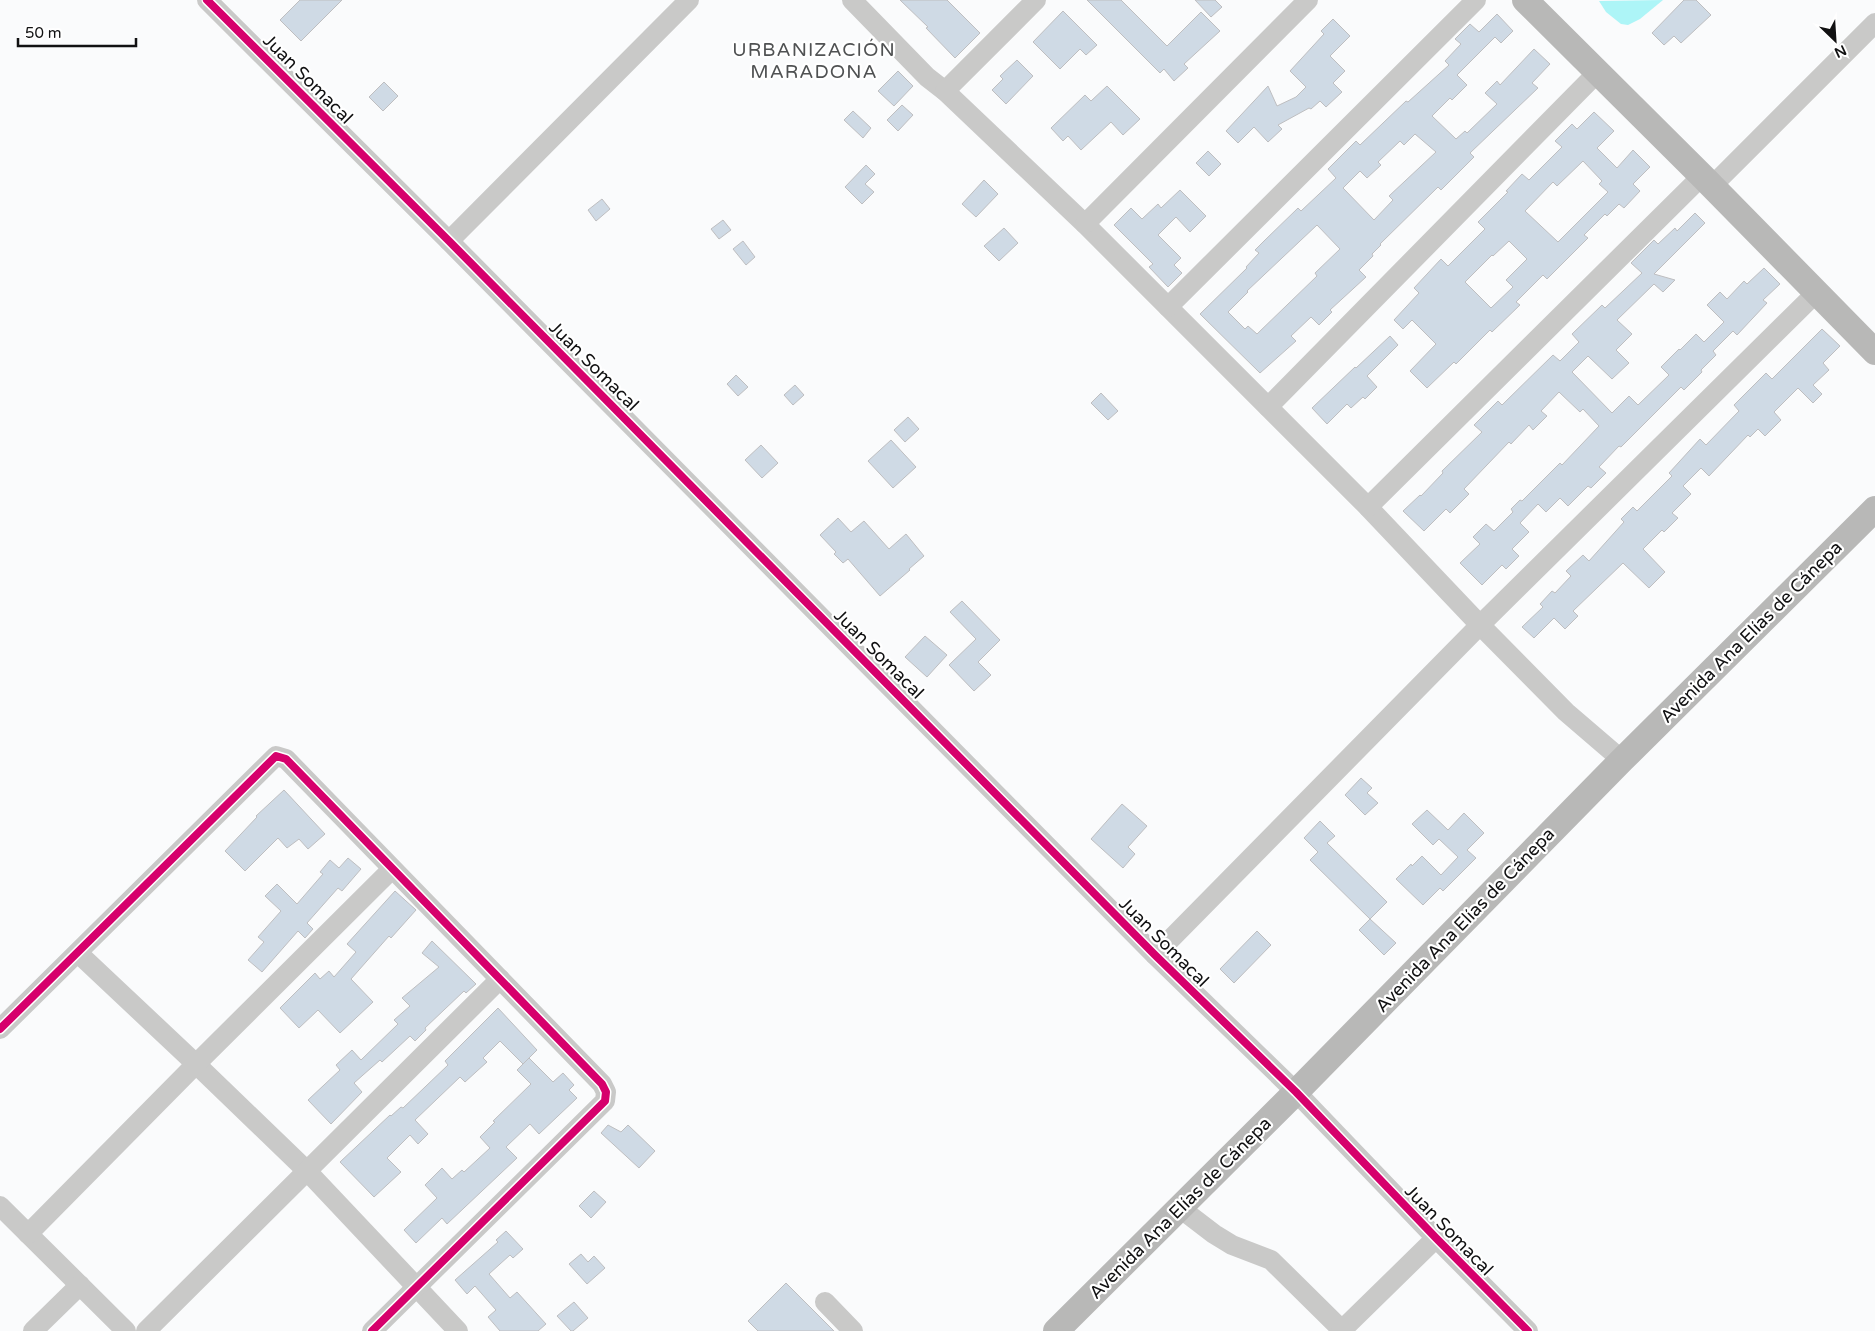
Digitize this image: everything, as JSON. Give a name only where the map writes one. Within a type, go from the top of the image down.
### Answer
[{"type":"main road","points":[[1525,0],[1875,352]]},
{"type":"main road","name":"Avenida Ana Elías de Cánepa","points":[[1056,1331],[1296,1092],[1622,760],[1875,509]]},
{"type":"street","name":"Juan Somacal","points":[[207,0],[449,241],[1156,955],[1296,1092],[1528,1331]]},
{"type":"street","points":[[449,241],[688,0]]},
{"type":"street","points":[[852,0],[927,77],[945,91],[1085,224],[1368,507],[1566,712],[1622,760]]},
{"type":"street","points":[[945,91],[1036,0]]},
{"type":"street","points":[[1085,224],[1308,0]]},
{"type":"street","points":[[1168,307],[1476,0]]},
{"type":"street","points":[[1368,507],[1875,22]]},
{"type":"street","points":[[1268,407],[1598,72]]},
{"type":"street","points":[[1156,955],[1480,625],[1817,292]]},
{"type":"street","points":[[0,1029],[276,756],[286,758],[602,1084],[606,1092],[605,1101],[372,1331]]},
{"type":"street","points":[[28,1234],[392,869]]},
{"type":"street","points":[[78,953],[306,1171],[458,1331]]},
{"type":"street","points":[[146,1331],[500,979]]},
{"type":"street","points":[[0,1206],[126,1331]]},
{"type":"street","points":[[1180,1208],[1220,1238],[1271,1260],[1342,1331],[1436,1238]]},
{"type":"street","points":[[33,1331],[80,1286]]},
{"type":"street","points":[[825,1302],[853,1331]]},
{"type":"water","points":[[1663,0],[1640,19],[1628,25],[1621,24],[1606,12],[1599,1]]},
{"type":"building","points":[[300,0],[342,0],[301,41],[280,20]]},
{"type":"building","points":[[900,0],[947,0],[980,33],[955,58],[926,28],[928,27]]},
{"type":"building","points":[[1087,0],[1121,0],[1167,46],[1201,12],[1220,31],[1184,64],[1188,68],[1174,81],[1164,69],[1160,73]]},
{"type":"building","points":[[1195,0],[1215,0],[1222,7],[1211,17]]},
{"type":"building","points":[[1684,0],[1696,0],[1711,15],[1681,43],[1674,36],[1664,45],[1652,33]]},
{"type":"building","points":[[1063,11],[1097,45],[1086,55],[1080,49],[1060,69],[1033,42]]},
{"type":"building","points":[[1497,14],[1513,31],[1501,43],[1495,37],[1457,75],[1467,85],[1452,100],[1450,98],[1432,116],[1456,139],[1465,131],[1467,133],[1497,104],[1485,93],[1497,81],[1500,85],[1534,49],[1550,64],[1532,83],[1538,88],[1470,153],[1474,157],[1441,190],[1438,187],[1380,244],[1372,254],[1373,256],[1359,270],[1366,277],[1330,310],[1332,312],[1319,325],[1311,317],[1291,336],[1296,341],[1260,373],[1200,314],[1247,268],[1259,253],[1255,250],[1298,208],[1301,211],[1336,178],[1328,169],[1356,141],[1360,145],[1406,101],[1408,102],[1449,65],[1445,61],[1461,44],[1455,39],[1470,24],[1479,32]],"holes":[[[1415,134],[1436,152],[1389,196],[1393,200],[1374,220],[1343,188],[1360,171],[1367,178],[1381,165],[1378,162],[1400,141],[1404,145]],[[1317,225],[1340,249],[1315,273],[1317,276],[1257,334],[1248,326],[1245,329],[1228,312],[1247,291]]]},
{"type":"building","points":[[1333,19],[1350,36],[1330,56],[1345,71],[1333,83],[1342,92],[1326,107],[1320,101],[1311,109],[1309,108],[1278,125],[1282,129],[1268,142],[1254,127],[1238,143],[1226,131],[1268,86],[1277,106],[1296,97],[1306,87],[1290,71],[1324,34],[1321,31]]},
{"type":"building","points":[[1017,60],[1033,76],[1006,104],[992,90],[1003,79],[1000,76]]},
{"type":"building","points":[[898,71],[913,86],[894,106],[878,91]]},
{"type":"building","points":[[384,82],[398,96],[383,111],[369,97]]},
{"type":"building","points":[[1107,86],[1140,119],[1123,135],[1111,122],[1081,150],[1068,136],[1063,141],[1051,128],[1085,95],[1091,101]]},
{"type":"building","points":[[902,105],[913,115],[898,131],[887,120]]},
{"type":"building","points":[[853,111],[871,128],[863,138],[844,120]]},
{"type":"building","points":[[1594,112],[1614,131],[1597,148],[1617,168],[1633,150],[1650,167],[1633,184],[1640,191],[1624,208],[1619,204],[1607,216],[1605,214],[1584,235],[1588,238],[1547,279],[1543,275],[1516,302],[1520,305],[1492,332],[1490,330],[1456,364],[1454,362],[1427,388],[1410,371],[1436,344],[1412,320],[1403,329],[1394,320],[1419,293],[1414,288],[1441,259],[1448,266],[1485,229],[1478,222],[1508,192],[1506,191],[1522,174],[1529,180],[1562,147],[1555,141],[1572,124],[1577,129]],"holes":[[[1583,161],[1602,181],[1599,184],[1608,192],[1558,242],[1525,211],[1553,182],[1557,186]],[[1509,241],[1527,259],[1506,280],[1513,287],[1491,308],[1465,282]]]},
{"type":"building","points":[[1208,151],[1221,164],[1209,176],[1196,163]]},
{"type":"building","points":[[866,165],[875,174],[865,184],[874,192],[862,204],[845,187]]},
{"type":"building","points":[[984,180],[998,194],[976,217],[962,204]]},
{"type":"building","points":[[1180,190],[1206,216],[1190,232],[1176,217],[1158,235],[1181,258],[1174,265],[1182,273],[1168,287],[1149,267],[1153,264],[1114,225],[1131,208],[1142,219],[1158,204],[1161,208]]},
{"type":"building","points":[[602,199],[610,209],[596,221],[588,210]]},
{"type":"building","points":[[1695,213],[1705,223],[1654,274],[1675,280],[1663,292],[1654,284],[1617,320],[1632,334],[1616,350],[1629,363],[1612,379],[1588,356],[1572,372],[1612,413],[1629,396],[1638,405],[1669,375],[1661,367],[1679,349],[1696,334],[1704,342],[1724,322],[1707,305],[1720,292],[1727,299],[1744,281],[1747,284],[1764,268],[1780,284],[1763,300],[1767,303],[1737,335],[1733,331],[1713,351],[1716,355],[1701,370],[1702,372],[1684,390],[1681,387],[1599,467],[1606,473],[1591,488],[1588,486],[1568,506],[1560,498],[1546,512],[1538,504],[1520,523],[1529,532],[1512,549],[1519,556],[1506,569],[1502,565],[1482,585],[1460,563],[1480,544],[1473,537],[1486,524],[1494,531],[1513,512],[1511,509],[1520,500],[1522,501],[1560,463],[1562,465],[1599,426],[1583,409],[1580,412],[1559,392],[1541,411],[1547,416],[1533,430],[1529,425],[1511,444],[1509,442],[1464,489],[1469,494],[1450,513],[1446,509],[1424,531],[1403,511],[1421,496],[1443,473],[1442,471],[1482,432],[1474,425],[1498,401],[1502,405],[1553,355],[1560,361],[1579,342],[1572,334],[1602,305],[1605,308],[1642,273],[1631,263],[1654,240],[1658,244],[1675,228],[1677,231]]},
{"type":"building","points":[[723,220],[731,230],[719,239],[711,229]]},
{"type":"building","points":[[1004,228],[1018,243],[999,261],[984,246]]},
{"type":"building","points":[[743,241],[755,257],[746,265],[733,249]]},
{"type":"building","points":[[1822,329],[1840,346],[1823,363],[1829,370],[1813,385],[1822,394],[1813,403],[1798,388],[1774,412],[1781,420],[1765,436],[1758,429],[1750,437],[1748,435],[1709,476],[1701,468],[1683,486],[1691,494],[1672,513],[1678,518],[1664,532],[1662,530],[1643,549],[1665,572],[1649,588],[1623,563],[1573,611],[1578,616],[1565,629],[1554,618],[1534,638],[1522,627],[1543,607],[1540,604],[1552,591],[1555,593],[1571,576],[1566,571],[1583,555],[1589,561],[1624,522],[1621,519],[1633,507],[1637,511],[1672,476],[1669,473],[1700,439],[1706,445],[1739,411],[1734,405],[1766,373],[1772,379]]},
{"type":"building","points":[[1390,336],[1398,345],[1367,376],[1377,387],[1365,399],[1363,397],[1351,408],[1347,404],[1327,424],[1312,408]]},
{"type":"building","points":[[736,375],[748,387],[738,396],[727,384]]},
{"type":"building","points":[[795,385],[804,395],[793,405],[784,395]]},
{"type":"building","points":[[1101,393],[1118,411],[1108,420],[1091,403]]},
{"type":"building","points":[[908,417],[919,429],[905,442],[894,430]]},
{"type":"building","points":[[891,440],[916,467],[893,488],[868,461]]},
{"type":"building","points":[[761,445],[778,463],[762,478],[745,460]]},
{"type":"building","points":[[838,518],[851,532],[864,521],[889,549],[906,534],[924,556],[880,596],[848,559],[843,563],[834,554],[836,552],[820,535]]},
{"type":"building","points":[[962,601],[1000,640],[978,662],[991,675],[974,691],[949,665],[976,639],[950,612]]},
{"type":"building","points":[[925,636],[947,655],[927,677],[905,657]]},
{"type":"building","points":[[1361,778],[1372,788],[1367,793],[1378,803],[1365,815],[1345,795]]},
{"type":"building","points":[[284,790],[325,834],[308,849],[299,839],[287,848],[278,838],[245,871],[225,851],[256,816]]},
{"type":"building","points":[[1122,804],[1147,826],[1128,847],[1135,854],[1123,868],[1091,839]]},
{"type":"building","points":[[1427,810],[1448,830],[1464,813],[1484,833],[1467,850],[1476,858],[1443,891],[1440,888],[1423,905],[1396,879],[1422,856],[1441,875],[1458,857],[1439,839],[1433,845],[1412,824]]},
{"type":"building","points":[[1320,821],[1335,836],[1327,843],[1387,902],[1370,919],[1310,860],[1318,852],[1304,838]]},
{"type":"building","points":[[348,858],[361,869],[342,891],[338,888],[307,923],[313,929],[305,938],[298,931],[262,972],[248,960],[264,942],[258,937],[281,911],[265,896],[277,884],[297,904],[323,874],[320,872],[330,860],[339,868]]},
{"type":"building","points":[[395,891],[416,910],[391,938],[389,936],[351,979],[373,1002],[340,1033],[318,1010],[299,1028],[280,1008],[315,973],[320,979],[329,971],[334,977],[356,952],[347,944]]},
{"type":"building","points":[[1370,919],[1396,943],[1384,955],[1359,930]]},
{"type":"building","points":[[1257,931],[1271,945],[1234,983],[1220,969]]},
{"type":"building","points":[[432,941],[476,984],[466,993],[464,991],[425,1028],[426,1030],[415,1041],[410,1036],[382,1062],[380,1060],[354,1083],[362,1092],[331,1124],[308,1100],[340,1070],[336,1065],[352,1050],[361,1060],[398,1024],[394,1020],[410,1006],[402,998],[439,967],[422,953]]},
{"type":"building","points":[[498,1008],[537,1050],[523,1064],[500,1041],[483,1058],[487,1062],[465,1082],[460,1077],[415,1120],[428,1134],[418,1144],[410,1135],[387,1158],[401,1172],[374,1197],[340,1162],[390,1115],[401,1107],[403,1108],[448,1065],[445,1061]]},
{"type":"building","points":[[529,1058],[553,1082],[563,1073],[574,1085],[569,1090],[577,1098],[539,1134],[530,1124],[506,1147],[517,1158],[447,1224],[442,1218],[416,1243],[404,1230],[437,1198],[425,1185],[442,1168],[452,1179],[462,1170],[464,1172],[490,1148],[480,1137],[495,1122],[493,1121],[531,1084],[517,1070]]},
{"type":"building","points":[[608,1125],[621,1132],[628,1125],[655,1151],[639,1168],[601,1133]]},
{"type":"building","points":[[594,1191],[606,1202],[591,1218],[579,1206]]},
{"type":"building","points":[[506,1231],[523,1249],[513,1258],[510,1255],[489,1274],[510,1298],[517,1292],[546,1324],[538,1331],[500,1331],[488,1317],[496,1310],[475,1286],[467,1294],[455,1280],[498,1242],[496,1240]]},
{"type":"building","points":[[581,1254],[588,1262],[594,1256],[605,1268],[587,1284],[569,1264]]},
{"type":"building","points":[[786,1283],[834,1331],[758,1331],[748,1321]]},
{"type":"building","points":[[574,1302],[588,1318],[571,1331],[557,1316]]},
{"type":"cycle path","points":[[207,0],[449,241],[1155,955],[1296,1092],[1528,1331]]},
{"type":"cycle path","points":[[0,1029],[276,756],[286,759],[602,1084],[606,1092],[605,1101],[372,1331]]},
{"type":"district","name":"URBANIZACIÓN MARADONA","points":[[814,61]]}]
